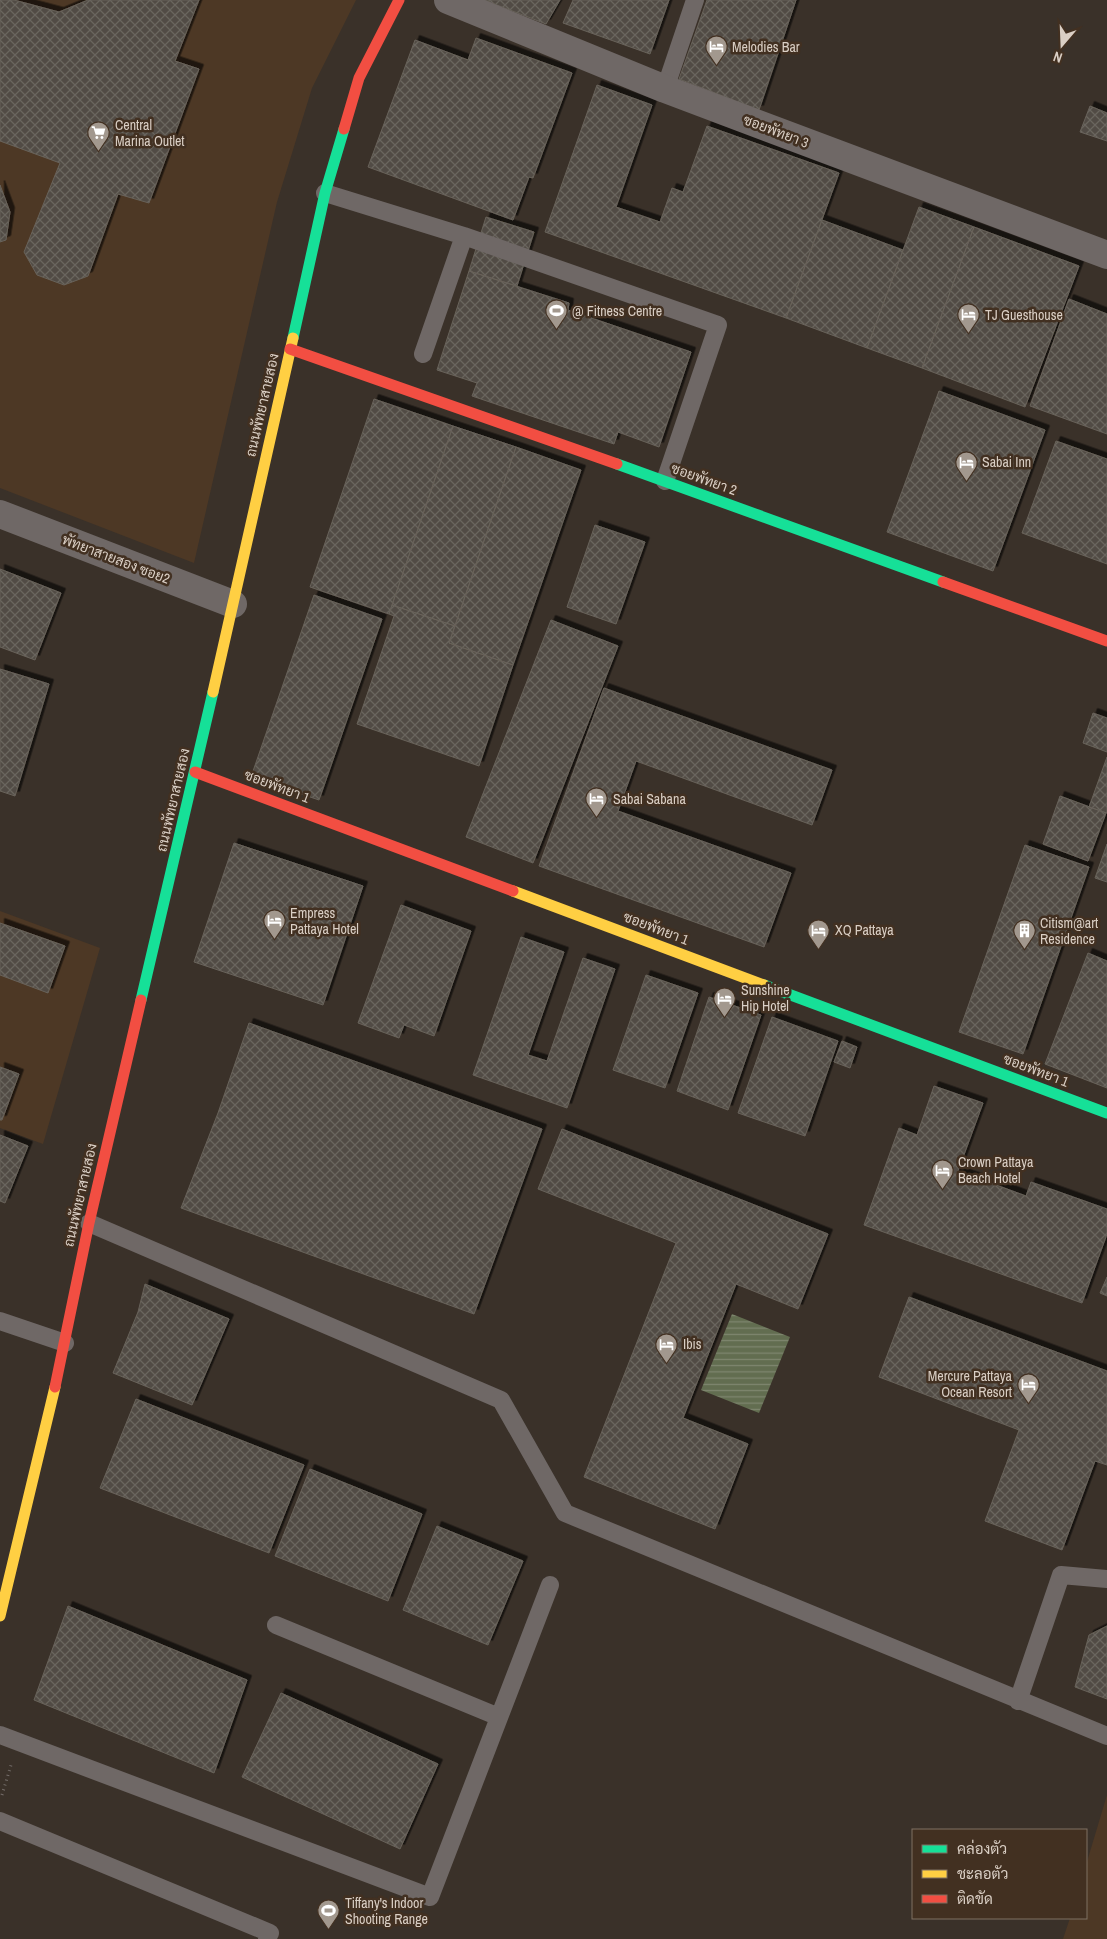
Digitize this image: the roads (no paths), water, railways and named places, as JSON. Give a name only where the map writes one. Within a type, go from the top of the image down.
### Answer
[{"type":"street","name":"ถนนพัทยาสายสอง","points":[[0,1616],[8,1546],[65,1343],[89,1223],[196,772],[324,193],[359,78],[398,0]]},
{"type":"street","name":"ซอยพัทยา 3","points":[[448,0],[665,89],[1107,255]]},
{"type":"street","name":"ซอยพัทยา 2","points":[[290,350],[664,481],[1107,641]]},
{"type":"street","name":"พัทยาสายสอง ซอย2","points":[[0,514],[233,604]]},
{"type":"street","name":"ซอยพัทยา 1","points":[[196,772],[1107,1113]]},
{"type":"lane","points":[[665,89],[696,0]]},
{"type":"lane","points":[[324,193],[464,236],[718,324],[664,481]]},
{"type":"lane","points":[[423,354],[464,236]]},
{"type":"lane","points":[[89,1223],[502,1400],[565,1513],[1107,1736]]},
{"type":"lane","points":[[0,1321],[65,1343]]},
{"type":"lane","points":[[1018,1701],[1061,1575],[1107,1580]]},
{"type":"lane","points":[[0,1735],[430,1897],[550,1585]]},
{"type":"lane","points":[[276,1625],[499,1717]]},
{"type":"lane","points":[[0,1821],[270,1932],[267,1939]]},
{"type":"place","name":"Melodies Bar","points":[[716,66]]},
{"type":"place","name":"Central Marina Outlet","points":[[99,152]]},
{"type":"place","name":"@ Fitness Centre","points":[[556,330]]},
{"type":"place","name":"TJ Guesthouse","points":[[969,334]]},
{"type":"place","name":"Sabai Inn","points":[[966,481]]},
{"type":"place","name":"Sabai Sabana","points":[[597,818]]},
{"type":"place","name":"Empress Pattaya Hotel","points":[[274,940]]},
{"type":"place","name":"XQ Pattaya","points":[[819,949]]},
{"type":"place","name":"Citism@art Residence","points":[[1024,950]]},
{"type":"place","name":"Sunshine Hip Hotel","points":[[725,1017]]},
{"type":"place","name":"Crown Pattaya Beach Hotel","points":[[942,1189]]},
{"type":"place","name":"Ibis","points":[[667,1363]]},
{"type":"place","name":"Mercure Pattaya Ocean Resort","points":[[1028,1403]]},
{"type":"place","name":"Tiffany's Indoor Shooting Range","points":[[329,1930]]}]
